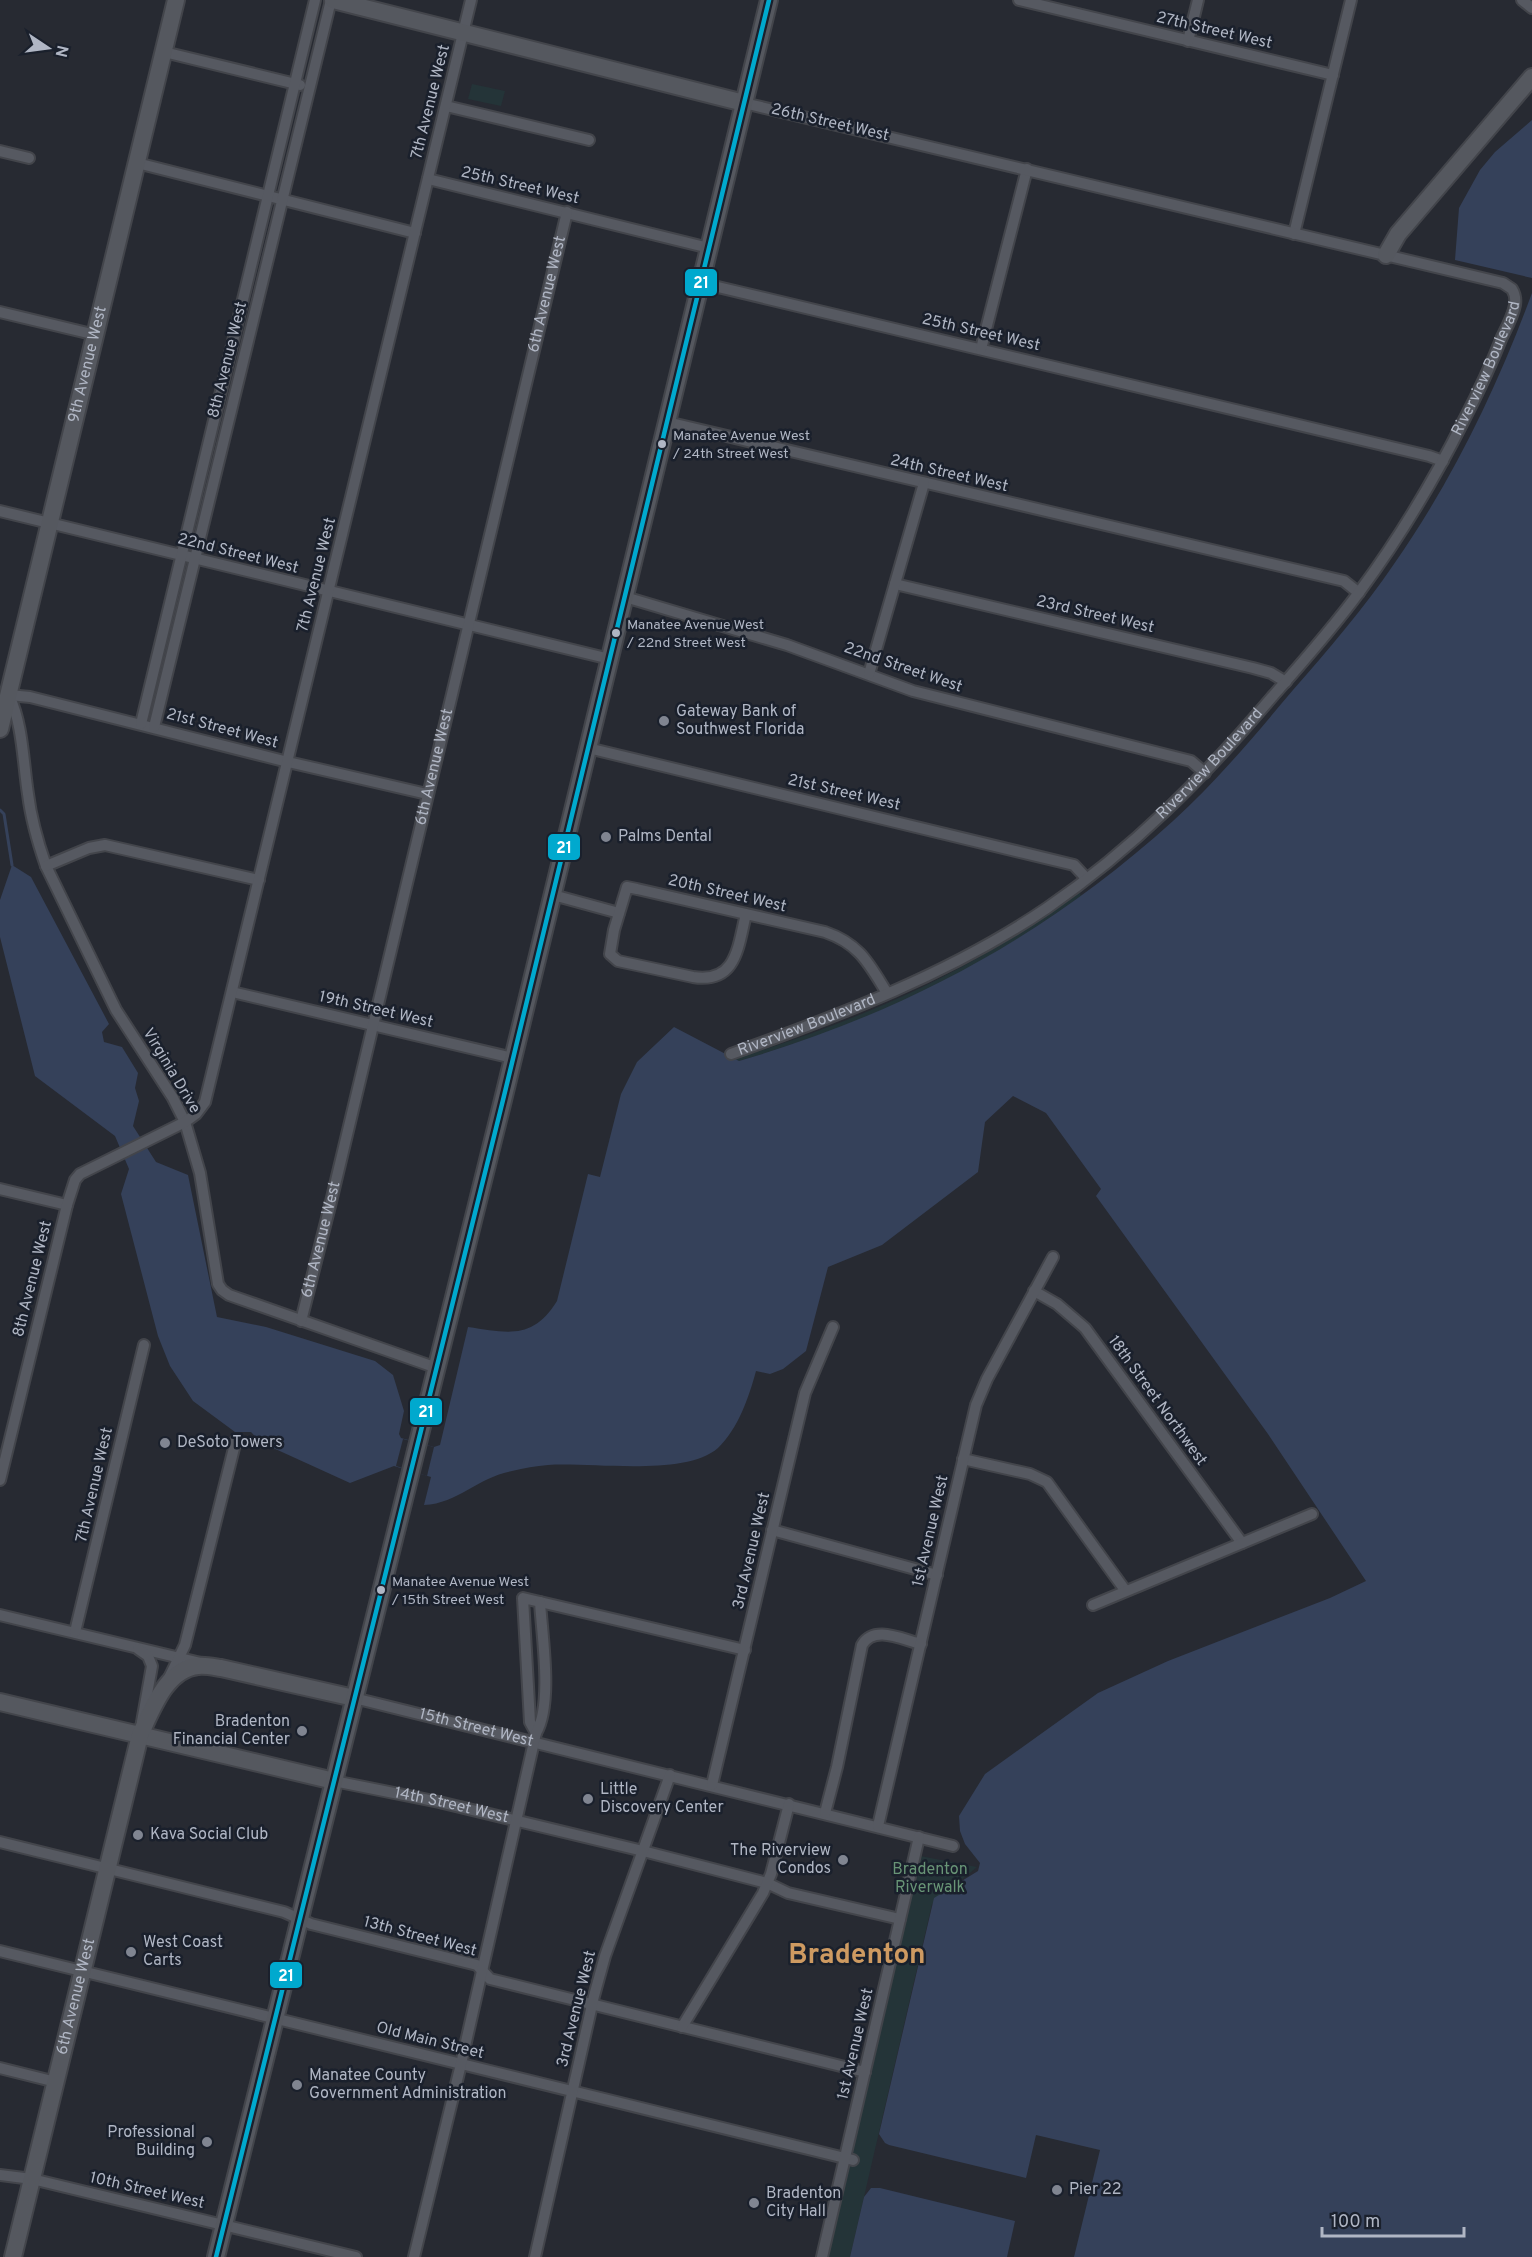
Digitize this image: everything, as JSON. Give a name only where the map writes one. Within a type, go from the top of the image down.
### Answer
[{"type":"main road","name":"9th Avenue West","points":[[0,729],[176,0]]},
{"type":"main road","name":"26th Street West","points":[[332,0],[744,103]]},
{"type":"main road","points":[[216,2257],[513,1058],[768,0]]},
{"type":"main road","points":[[1386,255],[1398,234],[1532,77]]},
{"type":"main road","name":"6th Avenue West","points":[[13,2257],[140,1735],[165,1688],[177,1675],[201,1665],[221,1668]]},
{"type":"main road","name":"15th Street West","points":[[221,1668],[354,1698]]},
{"type":"main road","name":"14th Street West","points":[[0,1702],[334,1780]]},
{"type":"street","name":"8th Avenue West","points":[[141,724],[315,0]]},
{"type":"street","name":"8th Avenue West","points":[[154,727],[332,0]]},
{"type":"street","name":"7th Avenue West","points":[[160,1134],[185,1122],[203,1107],[471,0]]},
{"type":"street","name":"27th Street West","points":[[1019,0],[1054,4],[1188,41],[1333,75]]},
{"type":"street","points":[[1188,41],[1198,0]]},
{"type":"street","points":[[1294,234],[1351,0]]},
{"type":"street","points":[[1522,0],[1532,8]]},
{"type":"street","points":[[164,52],[309,87]]},
{"type":"street","name":"26th Street West","points":[[744,103],[1503,283],[1510,286],[1515,293]]},
{"type":"street","points":[[446,106],[589,140]]},
{"type":"street","points":[[0,151],[29,158]]},
{"type":"street","points":[[137,163],[415,233]]},
{"type":"street","points":[[981,349],[1027,169]]},
{"type":"street","name":"25th Street West","points":[[428,179],[709,248]]},
{"type":"street","name":"6th Avenue West","points":[[301,1321],[567,212]]},
{"type":"street","name":"25th Street West","points":[[701,283],[1443,461]]},
{"type":"street","name":"Riverview Boulevard","points":[[731,1054],[821,1022],[923,979],[967,955],[1047,908],[1163,814],[1205,773],[1286,682],[1359,593],[1408,521],[1443,461],[1495,356],[1515,304],[1515,293]]},
{"type":"street","points":[[0,312],[96,335]]},
{"type":"street","name":"24th Street West","points":[[667,422],[1344,581],[1359,593]]},
{"type":"street","points":[[869,674],[924,483]]},
{"type":"street","name":"22nd Street West","points":[[0,511],[610,659]]},
{"type":"street","name":"23rd Street West","points":[[895,584],[1253,668],[1271,673],[1286,682]]},
{"type":"street","name":"22nd Street West","points":[[625,597],[787,645],[913,691],[1191,761],[1205,773]]},
{"type":"street","name":"21st Street West","points":[[9,695],[154,727],[288,762],[428,794]]},
{"type":"street","name":"Virginia Drive","points":[[9,695],[16,711],[28,797],[38,843],[46,866],[116,1010],[173,1098],[185,1122],[200,1173],[218,1284],[229,1295],[437,1368]]},
{"type":"street","name":"21st Street West","points":[[588,748],[1063,862],[1074,865],[1086,878]]},
{"type":"street","points":[[46,866],[88,848],[105,845],[259,880]]},
{"type":"street","name":"20th Street West","points":[[619,913],[627,887],[825,932],[846,940],[864,955],[888,993]]},
{"type":"street","points":[[552,895],[619,913],[610,948],[613,958],[705,979],[719,975],[734,960],[746,914]]},
{"type":"street","name":"19th Street West","points":[[232,992],[513,1058]]},
{"type":"street","name":"8th Avenue West","points":[[0,1480],[67,1205],[77,1177],[160,1134]]},
{"type":"street","points":[[0,1189],[67,1205]]},
{"type":"street","name":"1st Avenue West","points":[[878,1826],[976,1405],[984,1385],[1053,1257]]},
{"type":"street","name":"18th Street Northwest","points":[[1034,1291],[1057,1304],[1085,1328],[1242,1543]]},
{"type":"street","name":"3rd Avenue West","points":[[712,1785],[805,1393],[833,1327]]},
{"type":"street","name":"7th Avenue West","points":[[75,1632],[144,1345]]},
{"type":"street","name":"6th Avenue West","points":[[165,1688],[184,1645],[236,1440]]},
{"type":"street","points":[[963,1459],[1030,1474],[1047,1482],[1125,1590]]},
{"type":"street","points":[[1093,1605],[1312,1514]]},
{"type":"street","points":[[772,1530],[936,1575]]},
{"type":"street","points":[[532,1600],[745,1650]]},
{"type":"street","points":[[532,1600],[530,1722],[535,1737]]},
{"type":"street","points":[[414,2257],[461,2064],[535,1737],[541,1725],[545,1698],[532,1600]]},
{"type":"street","name":"15th Street West","points":[[0,1615],[221,1668]]},
{"type":"street","points":[[825,1813],[837,1767],[861,1645],[866,1639],[877,1634],[921,1644]]},
{"type":"street","name":"6th Avenue West","points":[[133,1646],[148,1656],[152,1666],[140,1735]]},
{"type":"street","name":"15th Street West","points":[[354,1698],[535,1737],[670,1775],[953,1846]]},
{"type":"street","name":"3rd Avenue West","points":[[535,2257],[591,2005],[605,1956],[670,1775]]},
{"type":"street","name":"14th Street West","points":[[334,1780],[643,1851],[767,1883],[788,1893],[900,1919]]},
{"type":"street","points":[[682,2027],[767,1883],[789,1804]]},
{"type":"street","name":"1st Avenue West","points":[[822,2257],[849,2159],[865,2072],[919,1837]]},
{"type":"street","name":"13th Street West","points":[[0,1842],[284,1912],[310,1924],[477,1965],[490,1979],[865,2072]]},
{"type":"street","name":"Old Main Street","points":[[0,1951],[572,2093],[849,2159]]},
{"type":"street","points":[[0,2068],[56,2082]]},
{"type":"street","name":"10th Street West","points":[[0,2175],[32,2180],[356,2257]]},
{"type":"green space","points":[[472,84],[505,91],[501,106],[468,99]]},
{"type":"green space","points":[[1079,892],[1081,896],[1002,949],[907,1000],[807,1039],[739,1061],[734,1059],[802,1037],[932,982],[1006,941]]},
{"type":"green space","name":"Bradenton Riverwalk","points":[[915,1855],[977,1867],[932,1904],[850,2257],[823,2257]]},
{"type":"water","points":[[1532,120],[1532,278],[1455,260],[1459,208],[1480,170],[1495,152]]},
{"type":"water","points":[[1532,293],[1532,2257],[1074,2257],[1100,2150],[1036,2135],[1026,2178],[889,2145],[879,2134],[934,1898],[978,1871],[980,1863],[965,1844],[960,1831],[959,1816],[985,1774],[1098,1693],[1168,1661],[1330,1598],[1366,1581],[1268,1434],[1096,1196],[1101,1189],[1046,1113],[1013,1096],[985,1122],[978,1172],[882,1245],[828,1267],[806,1351],[783,1369],[770,1374],[756,1371],[737,1422],[718,1448],[703,1457],[661,1465],[548,1465],[526,1468],[500,1474],[448,1500],[424,1505],[431,1477],[394,1466],[350,1483],[260,1442],[251,1432],[235,1432],[193,1401],[170,1366],[158,1336],[121,1194],[129,1169],[115,1136],[35,1076],[0,937],[0,900],[12,865],[31,877],[109,1024],[102,1032],[104,1042],[122,1047],[138,1073],[135,1088],[139,1101],[133,1126],[156,1162],[188,1175],[217,1317],[266,1327],[375,1361],[393,1375],[404,1411],[399,1434],[401,1438],[434,1447],[440,1445],[468,1327],[507,1332],[529,1328],[548,1314],[557,1301],[588,1174],[600,1177],[621,1094],[637,1062],[674,1027],[739,1061],[858,1020],[915,995],[1023,935],[1074,901],[1124,863],[1173,821],[1250,741],[1345,628],[1394,564],[1435,500],[1472,433],[1504,364]]},
{"type":"water","points":[[871,2188],[880,2188],[1015,2221],[1007,2257],[850,2257],[864,2197]]},
{"type":"pier","points":[[403,1439],[434,1447],[427,1476],[396,1466]]},
{"type":"waterway","points":[[0,810],[4,814],[12,865]]},
{"type":"transit line","name":"21","points":[[216,2257],[503,1100],[769,0]]},
{"type":"place","name":"Manatee Avenue West / 24th Street West","points":[[662,444]]},
{"type":"place","name":"Manatee Avenue West / 22nd Street West","points":[[616,633]]},
{"type":"place","name":"Gateway Bank of Southwest Florida","points":[[664,721]]},
{"type":"place","name":"Palms Dental","points":[[606,837]]},
{"type":"place","name":"DeSoto Towers","points":[[165,1443]]},
{"type":"place","name":"Manatee Avenue West / 15th Street West","points":[[381,1590]]},
{"type":"place","name":"Bradenton Financial Center","points":[[302,1731]]},
{"type":"place","name":"Little Discovery Center","points":[[588,1799]]},
{"type":"place","name":"Kava Social Club","points":[[138,1835]]},
{"type":"place","name":"The Riverview Condos","points":[[843,1860]]},
{"type":"place","name":"West Coast Carts","points":[[131,1952]]},
{"type":"place","name":"Manatee County Government Administration","points":[[297,2085]]},
{"type":"place","name":"Professional Building","points":[[207,2142]]},
{"type":"place","name":"Pier 22","points":[[1057,2190]]},
{"type":"place","name":"Bradenton City Hall","points":[[754,2203]]},
{"type":"district","name":"Bradenton","points":[[857,1956]]}]
